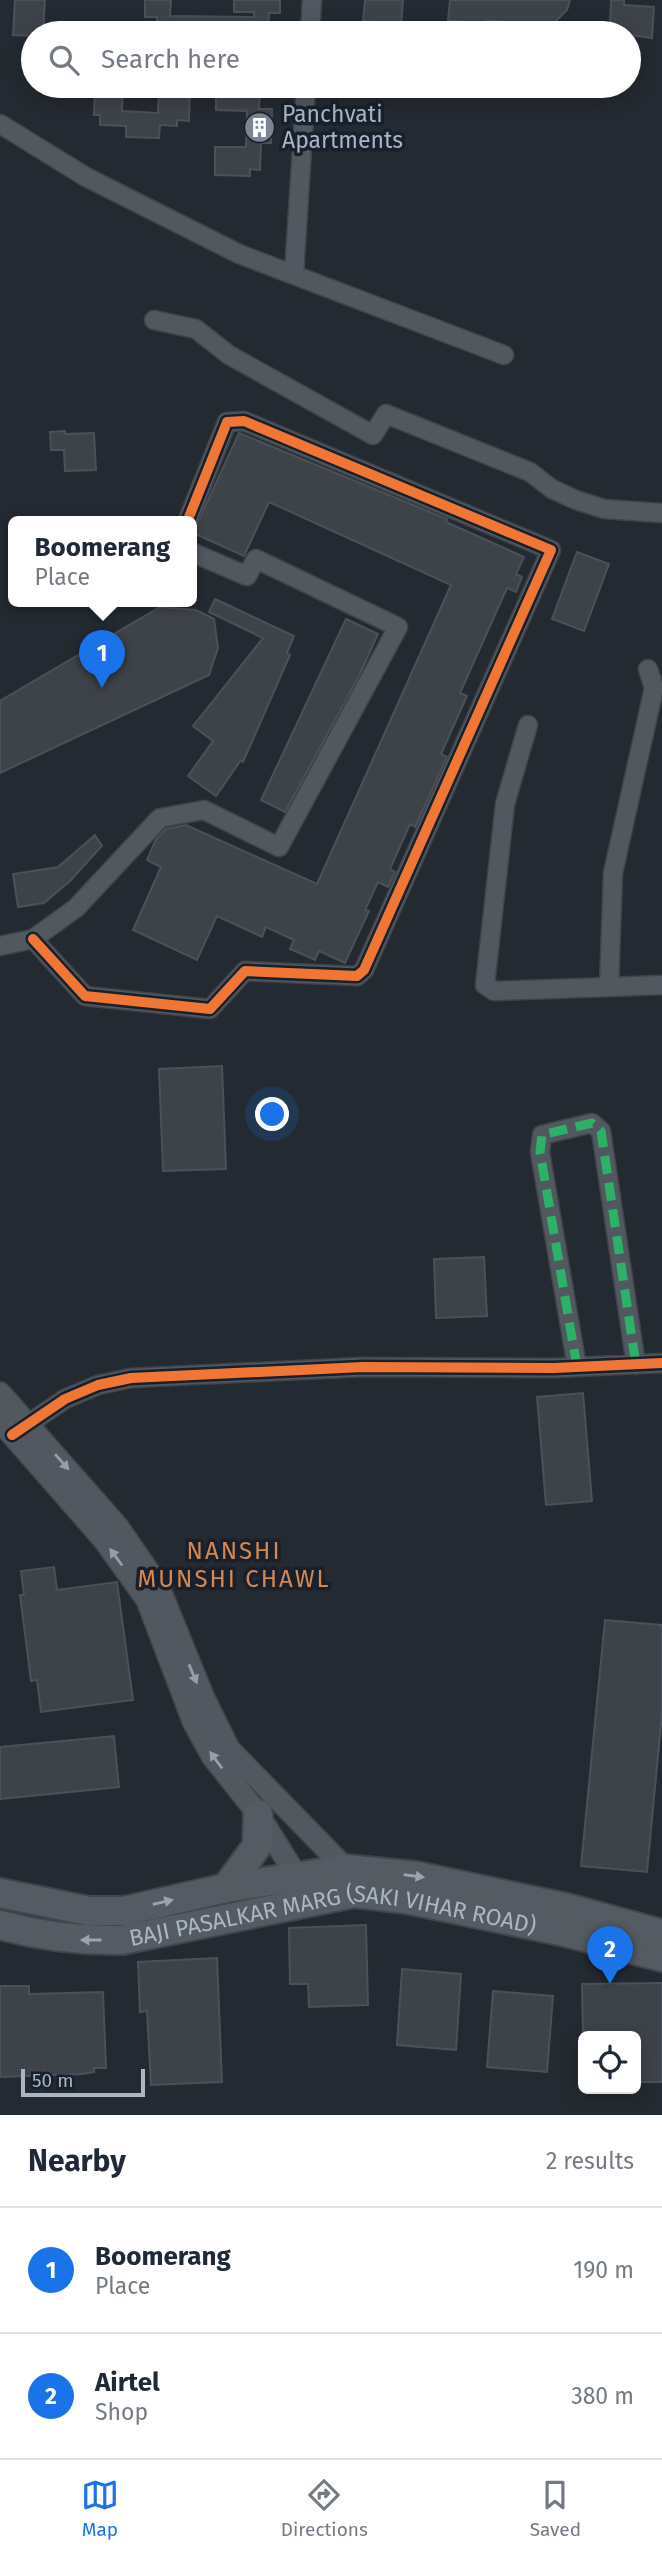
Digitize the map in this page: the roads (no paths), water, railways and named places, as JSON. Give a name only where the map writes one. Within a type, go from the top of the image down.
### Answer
[{"type":"main road","points":[[226,1888],[257,1846],[258,1814]]},
{"type":"main road","name":"BAJI PASALKAR MARG (SAKI VIHAR ROAD)","points":[[0,1925],[34,1934],[84,1941],[122,1940],[300,1890],[350,1881],[416,1876],[567,1908],[662,1934]]},
{"type":"main road","name":"BAJI PASALKAR MARG (SAKI VIHAR ROAD)","points":[[350,1881],[406,1899],[561,1931],[662,1957]]},
{"type":"main road","name":"BAJI PASALKAR MARG (SAKI VIHAR ROAD)","points":[[0,1893],[88,1911],[124,1911],[226,1888],[300,1890]]},
{"type":"street","points":[[311,21],[312,0]]},
{"type":"street","points":[[293,274],[305,98]]},
{"type":"street","points":[[0,124],[86,177],[239,254],[504,355]]},
{"type":"street","points":[[154,320],[196,329],[229,355],[373,435],[386,414],[530,472],[552,489],[576,500],[604,509],[662,513]]},
{"type":"street","points":[[33,939],[85,996],[210,1009],[245,971],[357,976],[364,970],[551,550],[244,421],[227,422],[189,516]]},
{"type":"street","points":[[0,946],[33,939],[76,908],[160,818],[204,810],[279,847],[398,627],[256,559],[247,576],[197,555]]},
{"type":"street","points":[[609,987],[613,873],[654,688],[648,669]]},
{"type":"street","points":[[528,725],[505,804],[485,985],[494,991],[662,985]]},
{"type":"street","points":[[577,1367],[540,1152],[542,1135],[592,1123],[601,1130],[636,1364]]},
{"type":"street","points":[[14,1427],[65,1399],[98,1385],[131,1378],[373,1366],[577,1367],[662,1363]]},
{"type":"street","points":[[0,1393],[14,1427],[118,1527],[158,1585],[167,1630],[193,1721],[212,1756],[258,1814],[300,1890]]},
{"type":"street","points":[[167,1630],[229,1749],[350,1881]]},
{"type":"place","name":"Panchvati Apartments","points":[[259,127]]},
{"type":"place","name":"Boomerang","points":[[102,688]]},
{"type":"place","name":"Airtel","points":[[610,1984]]},
{"type":"district","name":"NANSHI MUNSHI CHAWL","points":[[234,1565]]}]
